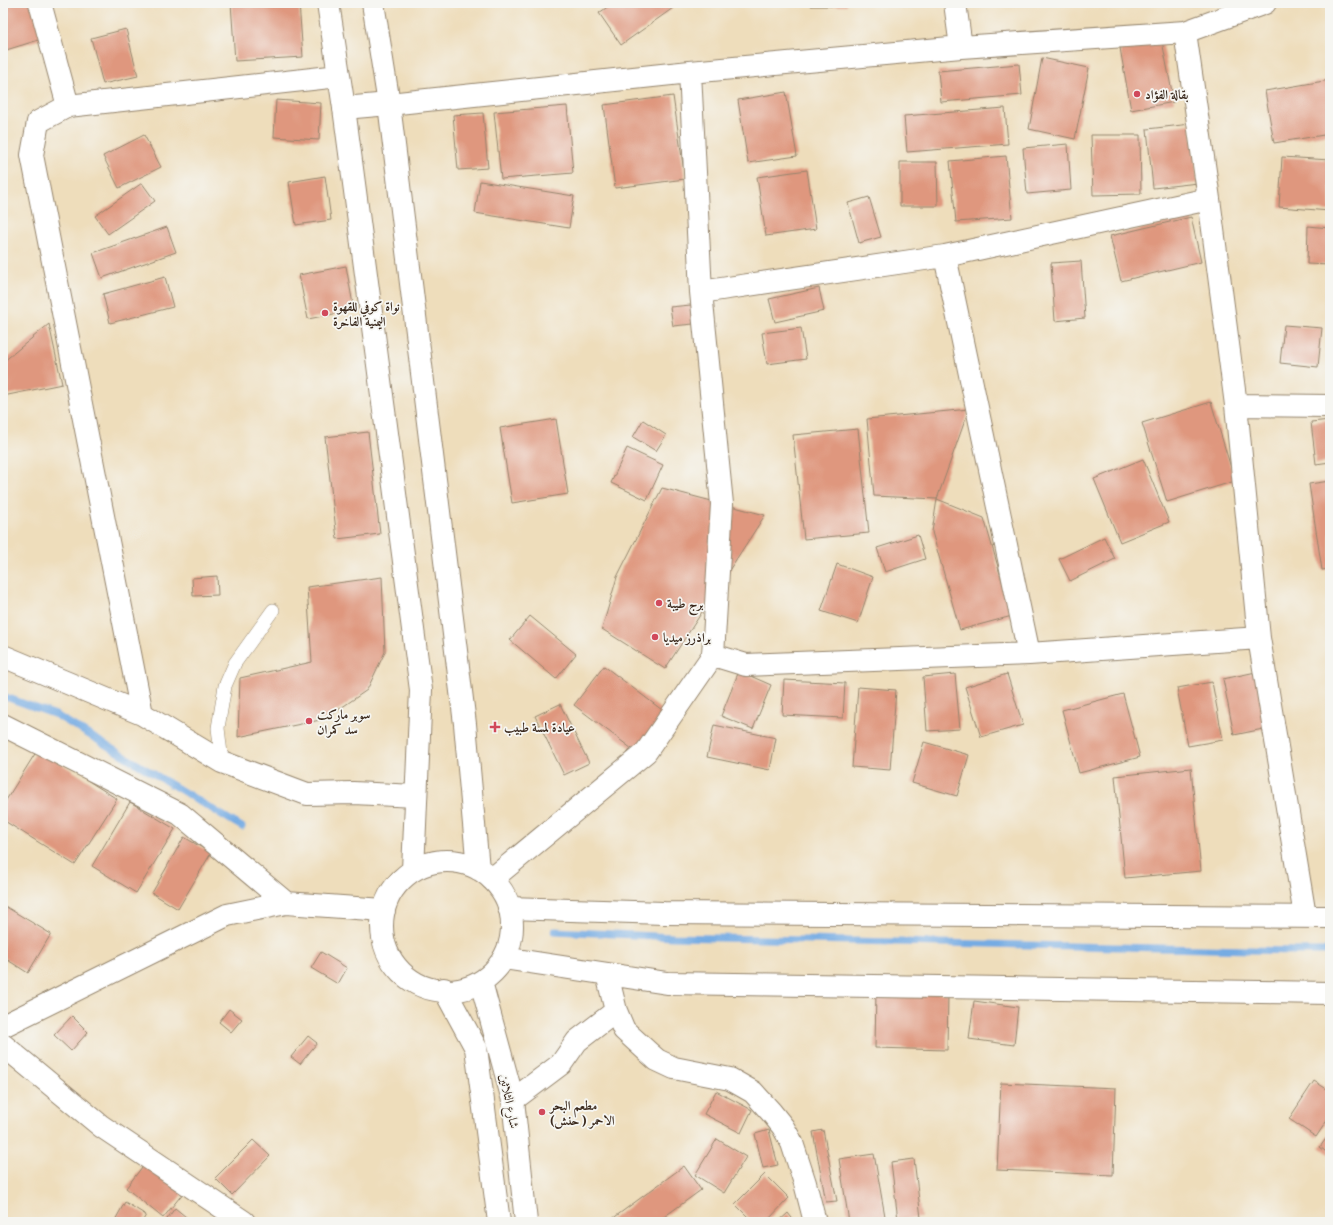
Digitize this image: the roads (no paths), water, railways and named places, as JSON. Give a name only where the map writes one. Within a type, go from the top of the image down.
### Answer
[{"type":"street","points":[[40,3],[68,106]]},
{"type":"street","points":[[328,3],[344,108],[421,690],[413,870]]},
{"type":"street","points":[[372,3],[388,104],[485,874]]},
{"type":"street","points":[[955,3],[961,47]]},
{"type":"street","points":[[344,108],[690,72],[961,47],[1185,32],[1265,3]]},
{"type":"street","points":[[1185,32],[1236,405],[1259,638],[1305,916]]},
{"type":"street","points":[[485,874],[646,752],[713,654],[722,504],[701,292],[690,72]]},
{"type":"street","points":[[142,714],[32,155],[38,122],[68,106],[339,76]]},
{"type":"street","points":[[701,292],[945,256],[1209,199]]},
{"type":"street","points":[[945,256],[1029,654]]},
{"type":"street","points":[[1236,405],[1330,406]]},
{"type":"street","points":[[713,654],[746,665],[1029,654],[1259,638]]},
{"type":"street","points":[[3,656],[142,714],[222,762],[307,794],[353,793],[416,796]]},
{"type":"street","points":[[3,725],[180,814],[286,903]]},
{"type":"street","points":[[446,861],[462,863],[485,874],[502,893],[509,908],[512,925],[510,942],[504,958],[494,971],[481,982],[465,989],[448,991],[416,983],[402,973],[391,960],[384,944],[382,927],[384,910],[390,895],[400,881],[413,870],[429,863],[446,861]]},
{"type":"street","points":[[3,1026],[227,915],[286,903],[384,910]]},
{"type":"street","points":[[509,908],[672,914],[1330,917]]},
{"type":"street","points":[[504,958],[667,983],[1330,993]]},
{"type":"street","points":[[606,974],[616,1011],[624,1030],[657,1060],[674,1068],[730,1079],[753,1092],[775,1117],[792,1142],[815,1222]]},
{"type":"street","name":"شارع الثلاثين","points":[[481,982],[512,1100],[526,1222]]},
{"type":"street","name":"شارع الثلاثين","points":[[444,989],[476,1048],[499,1222]]},
{"type":"street","points":[[512,1100],[561,1064],[577,1041],[616,1011]]},
{"type":"street","points":[[3,1045],[101,1126],[244,1222]]},
{"type":"lane","points":[[222,762],[218,728],[225,686],[235,663],[273,610]]},
{"type":"waterway","points":[[3,696],[56,715],[242,827]]},
{"type":"waterway","points":[[555,931],[673,937],[1330,951]]},
{"type":"place","name":"بقالة الفؤاد","points":[[1137,94]]},
{"type":"place","name":"نواة كوفي للقهوة اليمنية الفاخرة","points":[[325,313]]},
{"type":"place","name":"برج طيبة","points":[[659,603]]},
{"type":"place","name":"براذرز ميديا","points":[[655,637]]},
{"type":"place","name":"سوبر ماركت سد كمران","points":[[309,721]]},
{"type":"place","name":"عيادة لمسة طبيب","points":[[495,727]]},
{"type":"place","name":"مطعم البحر الاحمر ( حنش)","points":[[542,1112]]}]
